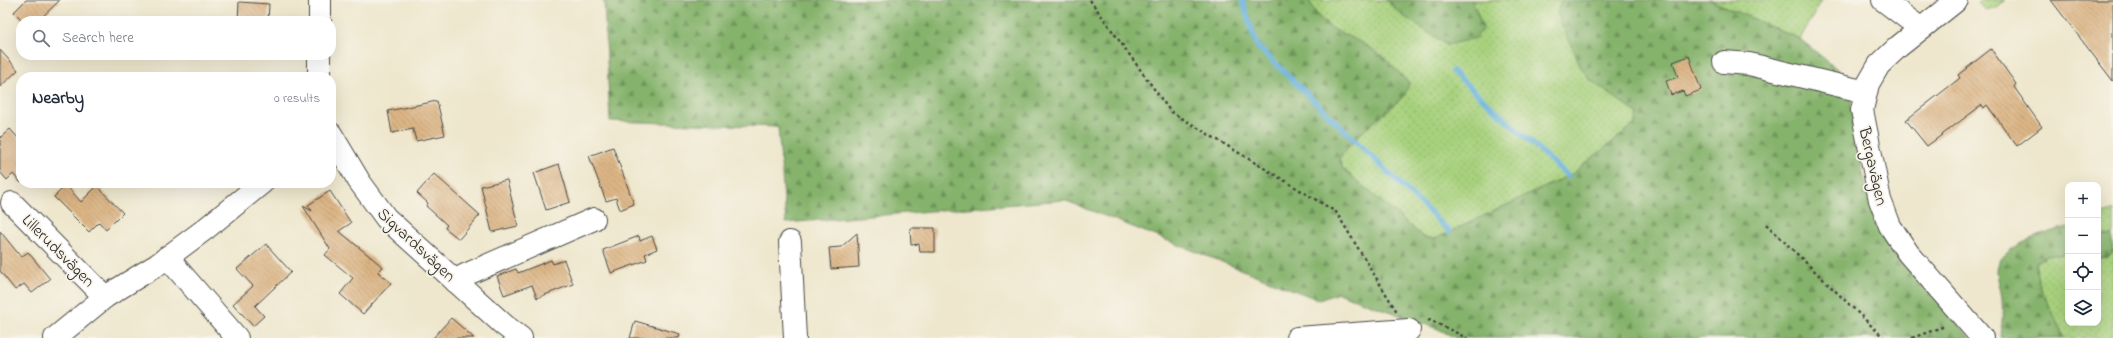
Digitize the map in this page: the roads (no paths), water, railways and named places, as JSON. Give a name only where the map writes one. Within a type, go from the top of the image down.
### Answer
[{"type":"street","points":[[320,0],[320,16]]},
{"type":"street","points":[[1882,0],[1927,15]]},
{"type":"street","name":"Bergavägen","points":[[1957,0],[1927,15],[1879,65],[1866,92],[1862,110],[1880,200],[1890,226],[1908,253],[1982,338]]},
{"type":"street","points":[[319,60],[319,72]]},
{"type":"street","points":[[1724,62],[1749,64],[1866,92]]},
{"type":"street","name":"Sigvardsvägen","points":[[336,143],[349,166],[378,209],[456,282],[521,338]]},
{"type":"street","name":"Lillerudsvägen","points":[[55,338],[105,298],[167,258],[248,188]]},
{"type":"street","name":"Lillerudsvägen","points":[[12,203],[105,298]]},
{"type":"street","points":[[456,282],[465,275],[594,219]]},
{"type":"street","points":[[790,242],[796,338]]},
{"type":"street","points":[[167,258],[237,338]]},
{"type":"street","points":[[1297,338],[1409,330]]},
{"type":"waterway","points":[[1242,0],[1257,46],[1449,231]]},
{"type":"waterway","points":[[1452,71],[1568,176]]}]
